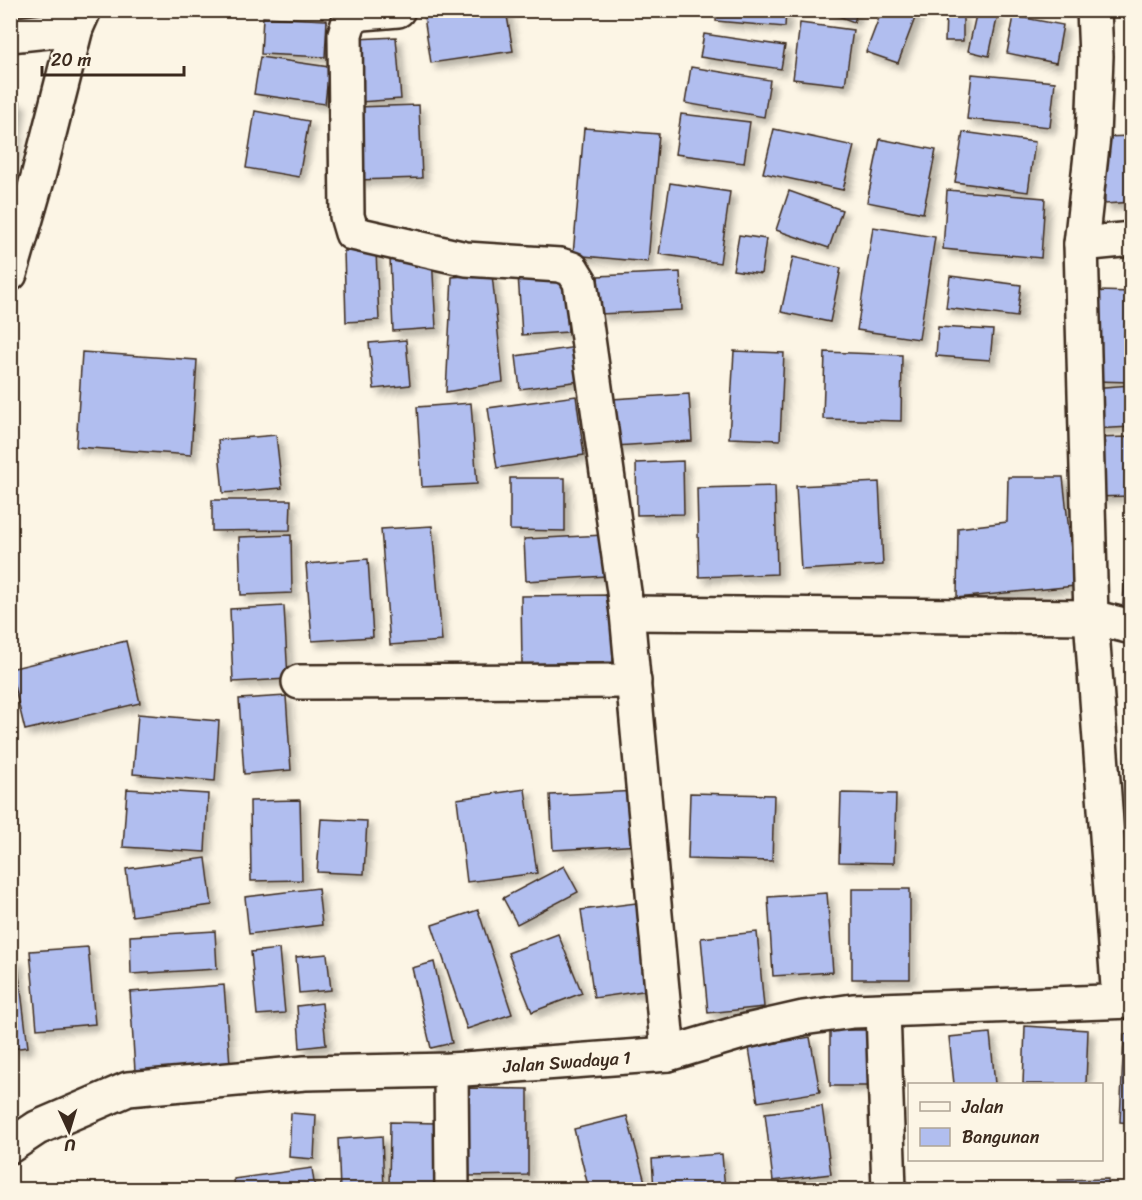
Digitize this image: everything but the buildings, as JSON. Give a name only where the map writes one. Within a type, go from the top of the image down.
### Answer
[{"type":"street","points":[[398,10],[363,13],[350,18],[345,34],[347,216],[352,233],[466,259],[560,265],[572,269],[579,282],[627,613],[668,1054]]},
{"type":"street","points":[[1094,10],[1096,56],[1093,137],[1081,244],[1091,617],[1125,1000]]},
{"type":"street","points":[[10,35],[80,19],[10,274]]},
{"type":"street","points":[[1081,244],[1131,239]]},
{"type":"street","points":[[627,613],[1091,617],[1131,627]]},
{"type":"street","points":[[298,682],[634,681]]},
{"type":"street","name":"Jalan Swadaya 1","points":[[10,1146],[37,1128],[128,1089],[305,1074],[451,1070],[668,1054],[742,1032],[803,1018],[883,1010],[1125,1000]]},
{"type":"street","points":[[883,1010],[889,1190]]},
{"type":"street","points":[[451,1070],[452,1190]]}]
